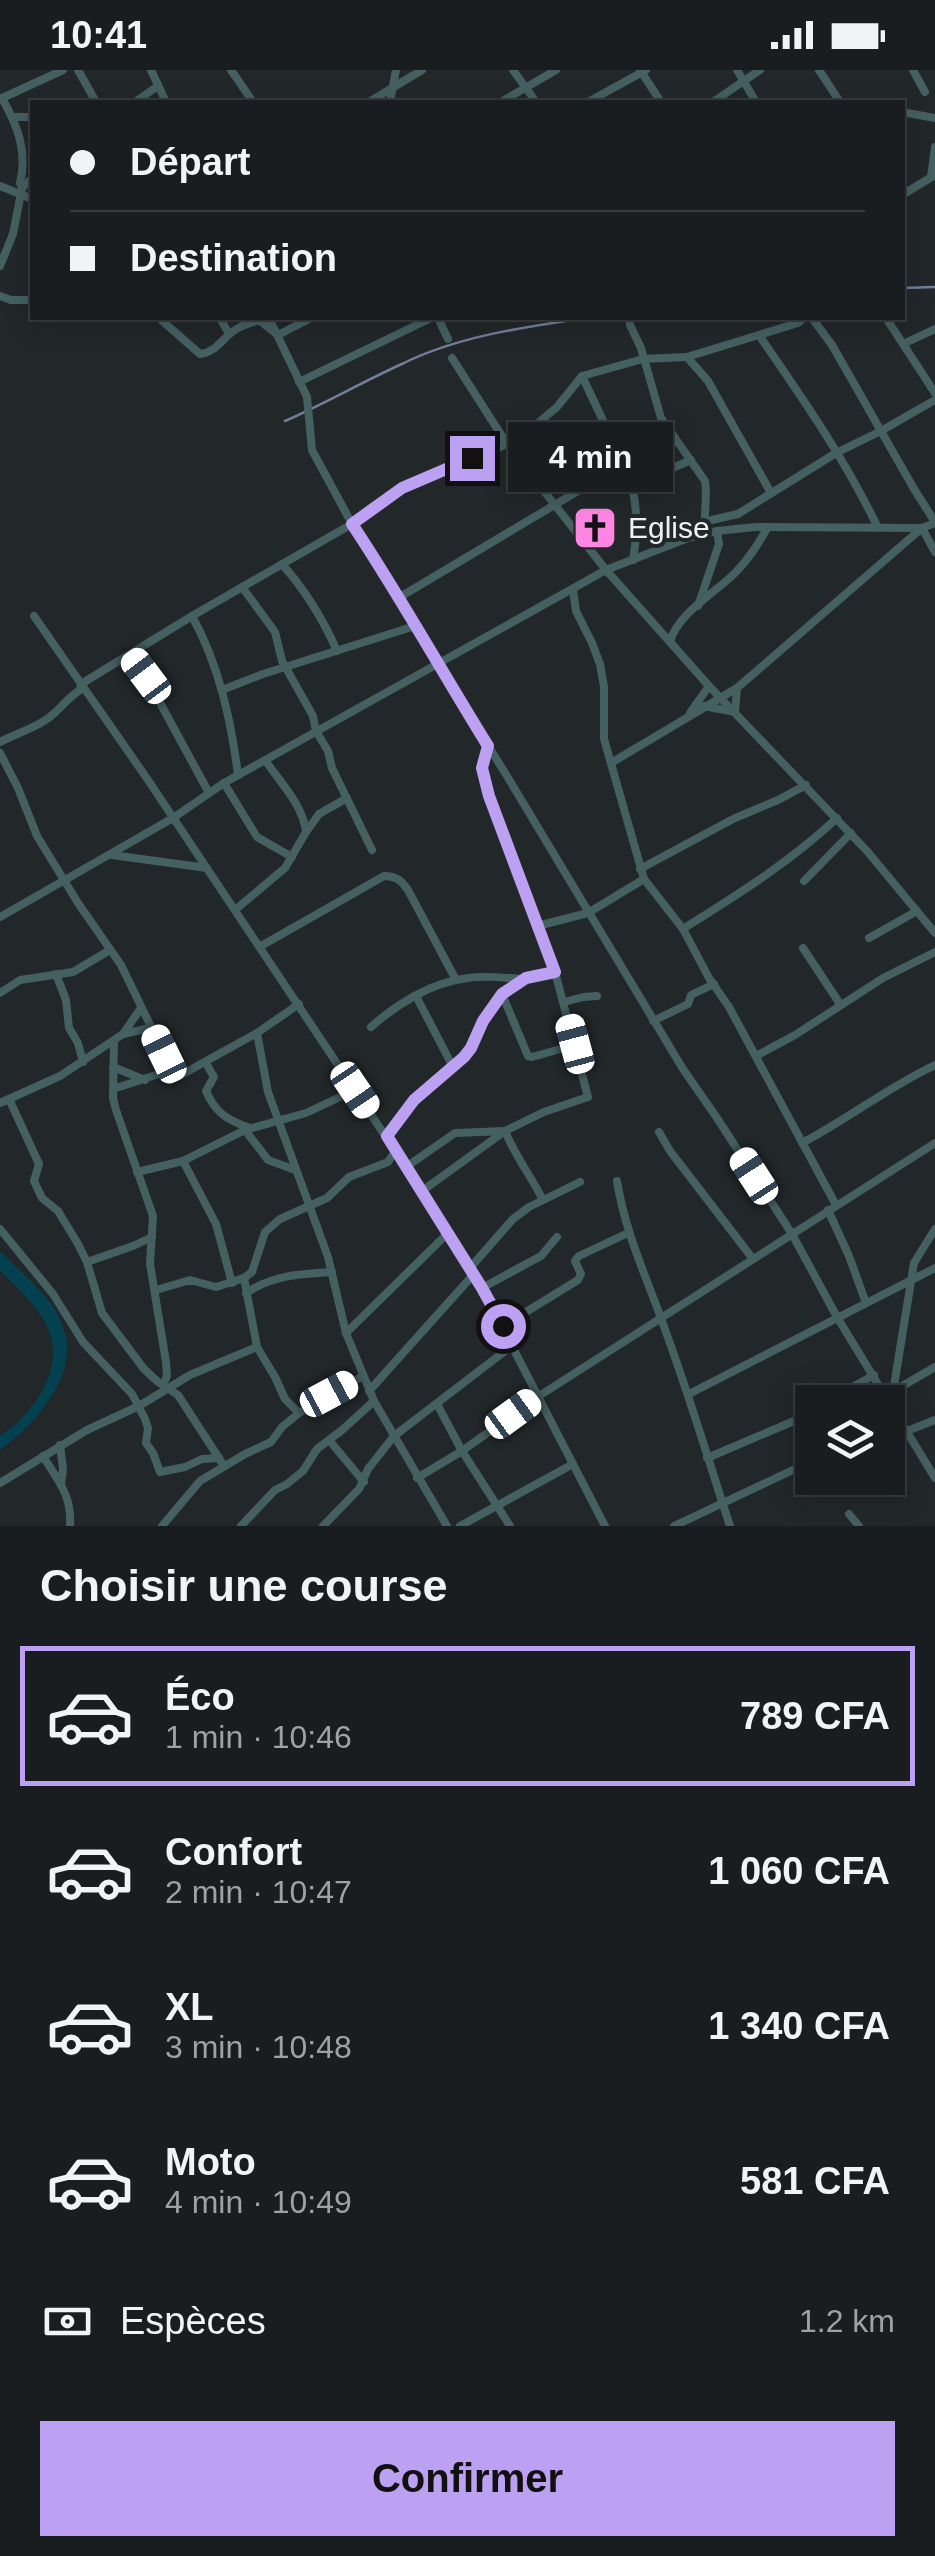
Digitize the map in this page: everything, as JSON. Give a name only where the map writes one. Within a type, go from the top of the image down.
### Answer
[{"type":"street","points":[[0,266],[13,234],[23,147],[13,117],[1,98],[63,70]]},
{"type":"street","points":[[78,70],[95,100]]},
{"type":"street","points":[[151,70],[165,100]]},
{"type":"street","points":[[232,70],[252,100]]},
{"type":"street","points":[[371,100],[393,77],[422,70]]},
{"type":"street","points":[[513,70],[535,100]]},
{"type":"street","points":[[505,100],[556,70]]},
{"type":"street","points":[[737,70],[755,100]]},
{"type":"street","points":[[716,100],[760,70]]},
{"type":"street","points":[[819,70],[839,100]]},
{"type":"street","points":[[913,70],[925,92]]},
{"type":"street","points":[[137,100],[157,83],[163,71]]},
{"type":"street","points":[[591,100],[642,71],[660,100]]},
{"type":"street","points":[[905,113],[935,118]]},
{"type":"street","points":[[13,117],[30,117]]},
{"type":"street","points":[[905,194],[933,176],[935,148]]},
{"type":"street","points":[[21,190],[30,180]]},
{"type":"street","points":[[0,186],[21,190],[30,197]]},
{"type":"street","points":[[0,296],[30,300]]},
{"type":"street","points":[[160,320],[200,354],[213,351],[229,334],[260,320],[278,335]]},
{"type":"street","points":[[221,320],[229,334]]},
{"type":"street","points":[[271,320],[309,406],[312,450],[352,524],[400,597],[654,1021],[792,1234],[837,1317],[882,1385]]},
{"type":"street","points":[[278,335],[307,320]]},
{"type":"street","points":[[299,382],[431,320]]},
{"type":"street","points":[[436,320],[448,339]]},
{"type":"street","points":[[629,320],[642,348],[662,418],[706,487],[705,534]]},
{"type":"street","points":[[81,684],[352,524],[402,488],[525,434],[557,407],[582,376],[643,360],[688,358],[801,320],[820,331]]},
{"type":"street","points":[[611,763],[736,688],[922,528],[935,522],[832,345],[813,320]]},
{"type":"street","points":[[703,522],[738,514],[836,453],[880,431],[934,391],[887,320]]},
{"type":"street","points":[[903,344],[935,329]]},
{"type":"street","points":[[759,335],[836,453],[877,526]]},
{"type":"street","points":[[452,358],[506,444],[606,570],[800,784],[837,818],[935,932]]},
{"type":"street","points":[[688,358],[708,381],[771,493]]},
{"type":"street","points":[[582,376],[630,478],[638,528],[634,560]]},
{"type":"street","points":[[400,597],[578,491],[611,476],[647,479],[691,460]]},
{"type":"street","points":[[0,917],[173,818],[224,783],[606,570],[688,538],[717,531],[768,527],[922,528]]},
{"type":"street","points":[[670,642],[676,626],[734,574],[768,527]]},
{"type":"street","points":[[922,528],[935,552]]},
{"type":"street","points":[[698,606],[720,544],[717,531]]},
{"type":"street","points":[[282,564],[326,625],[337,651]]},
{"type":"street","points":[[242,587],[275,632],[285,667],[313,716],[316,731],[372,850]]},
{"type":"street","points":[[572,590],[576,611],[602,675],[604,740],[644,879],[683,929],[730,1007],[802,1143],[832,1208],[866,1304]]},
{"type":"street","points":[[34,616],[422,1191],[503,1326],[605,1526]]},
{"type":"street","points":[[192,616],[206,640],[222,690],[238,776]]},
{"type":"street","points":[[222,690],[415,626]]},
{"type":"street","points":[[130,656],[146,676],[209,794]]},
{"type":"street","points":[[0,742],[53,716],[68,697],[80,690],[81,684]]},
{"type":"street","points":[[688,716],[709,686]]},
{"type":"street","points":[[735,712],[736,688]]},
{"type":"street","points":[[704,706],[735,712]]},
{"type":"street","points":[[422,1191],[504,1131],[588,1097],[555,972],[484,777],[482,768],[488,746]]},
{"type":"street","points":[[0,752],[33,829],[124,971],[170,1070],[181,1076],[298,1004]]},
{"type":"street","points":[[265,760],[307,826]]},
{"type":"street","points":[[224,783],[254,833],[292,857]]},
{"type":"street","points":[[640,869],[733,818],[778,800],[800,784]]},
{"type":"street","points":[[236,910],[292,857],[307,826],[347,798]]},
{"type":"street","points":[[683,929],[781,866],[837,818]]},
{"type":"street","points":[[804,881],[850,833]]},
{"type":"street","points":[[110,855],[207,868]]},
{"type":"street","points":[[260,946],[384,876],[394,876],[408,890],[456,980]]},
{"type":"street","points":[[537,926],[588,913],[644,879]]},
{"type":"street","points":[[869,938],[917,911]]},
{"type":"street","points":[[802,948],[840,1004]]},
{"type":"street","points":[[0,993],[20,980],[73,972],[110,950]]},
{"type":"street","points":[[756,1056],[883,978],[935,952]]},
{"type":"street","points":[[370,1027],[394,1008],[456,980],[526,978],[555,972]]},
{"type":"street","points":[[56,974],[66,1000],[69,1028],[83,1062]]},
{"type":"street","points":[[387,1136],[414,1100],[471,1048],[483,1021],[502,994],[526,978]]},
{"type":"street","points":[[654,1021],[688,1004],[692,995],[714,984]]},
{"type":"street","points":[[502,994],[528,1056],[575,1044]]},
{"type":"street","points":[[416,996],[453,1067]]},
{"type":"street","points":[[564,1002],[597,996]]},
{"type":"street","points":[[140,1008],[114,1041],[60,1076],[4,1101],[39,1164],[34,1180],[42,1198],[58,1211],[86,1262],[102,1312],[144,1368],[195,1418],[222,1462]]},
{"type":"street","points":[[123,1034],[150,1028]]},
{"type":"street","points":[[257,1032],[266,1083],[332,1272],[346,1333],[372,1396],[448,1526]]},
{"type":"street","points":[[114,1041],[116,1110],[153,1216],[150,1264],[166,1386]]},
{"type":"street","points":[[206,1062],[214,1077],[206,1091],[213,1105],[230,1121],[247,1129],[268,1160],[295,1170]]},
{"type":"street","points":[[802,1143],[935,1065]]},
{"type":"street","points":[[113,1067],[144,1080]]},
{"type":"street","points":[[114,1089],[170,1070]]},
{"type":"street","points":[[137,1172],[183,1162],[247,1129],[326,1105],[355,1090]]},
{"type":"street","points":[[406,1167],[454,1133],[504,1131]]},
{"type":"street","points":[[504,1131],[544,1200]]},
{"type":"street","points":[[659,1132],[752,1259]]},
{"type":"street","points":[[418,1478],[539,1396],[935,1143]]},
{"type":"street","points":[[156,1290],[190,1280],[216,1287],[244,1278],[252,1272],[265,1232],[280,1219],[326,1198],[349,1177],[388,1162],[396,1150]]},
{"type":"street","points":[[183,1162],[216,1224],[232,1283]]},
{"type":"street","points":[[617,1181],[628,1233],[688,1394],[730,1526]]},
{"type":"street","points":[[241,1526],[274,1490],[303,1471],[317,1449],[372,1396],[513,1219],[580,1182]]},
{"type":"street","points":[[0,1229],[53,1294],[83,1342],[126,1385],[148,1428],[146,1444],[160,1472],[202,1459],[222,1462]]},
{"type":"street","points":[[891,1385],[916,1258],[935,1229]]},
{"type":"street","points":[[346,1333],[448,1233]]},
{"type":"street","points":[[503,1326],[578,1280],[581,1274],[575,1259],[628,1233]]},
{"type":"street","points":[[86,1262],[152,1236]]},
{"type":"street","points":[[482,1288],[542,1256],[557,1237]]},
{"type":"street","points":[[688,1394],[935,1268]]},
{"type":"street","points":[[246,1294],[292,1274],[332,1272]]},
{"type":"street","points":[[244,1278],[256,1347],[285,1399],[286,1423]]},
{"type":"street","points":[[324,1526],[364,1482],[368,1468],[394,1436],[513,1345]]},
{"type":"street","points":[[0,1483],[104,1420],[138,1406],[166,1386],[256,1347]]},
{"type":"street","points":[[904,1385],[935,1366]]},
{"type":"street","points":[[856,1385],[874,1375]]},
{"type":"street","points":[[162,1526],[195,1486],[222,1462],[272,1442],[298,1413],[363,1376]]},
{"type":"street","points":[[285,1399],[298,1413]]},
{"type":"street","points":[[436,1404],[510,1526]]},
{"type":"street","points":[[707,1458],[795,1420]]},
{"type":"street","points":[[907,1431],[935,1420]]},
{"type":"street","points":[[905,1427],[935,1478]]},
{"type":"street","points":[[329,1440],[364,1482]]},
{"type":"street","points":[[60,1445],[64,1470],[61,1485]]},
{"type":"street","points":[[42,1456],[70,1506],[70,1526]]},
{"type":"street","points":[[460,1526],[573,1464]]},
{"type":"street","points":[[674,1526],[795,1470]]},
{"type":"street","points":[[849,1514],[859,1526]]},
{"type":"shaded area","points":[[0,1251],[34,1284],[61,1321],[66,1358],[62,1377],[42,1411],[0,1450],[0,1436],[25,1415],[44,1387],[53,1356],[52,1340],[42,1316],[0,1270]]},
{"type":"waterway","points":[[905,288],[935,287]]},
{"type":"waterway","points":[[285,421],[447,346],[572,320]]},
{"type":"place","name":"Eglise","points":[[595,528]]},
{"type":"route","points":[[472,458],[402,488],[352,524],[488,746],[482,768],[489,796],[555,972],[526,978],[502,994],[464,1057],[414,1100],[387,1136],[503,1326]]}]
